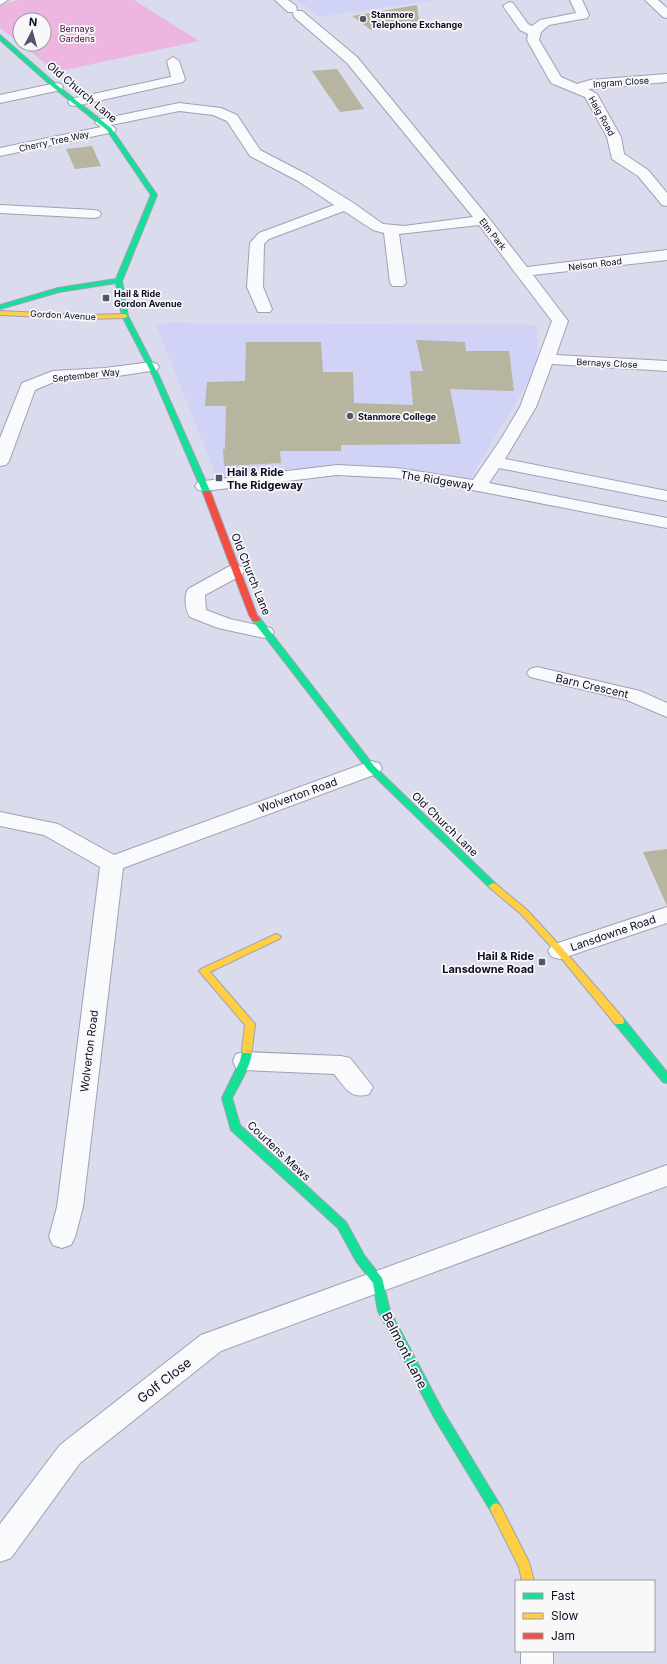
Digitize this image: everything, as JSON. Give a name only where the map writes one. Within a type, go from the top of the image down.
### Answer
[{"type":"street","name":"Elm Park","points":[[281,0],[352,60],[483,220],[560,321],[528,407],[510,439],[478,486]]},
{"type":"street","points":[[509,6],[524,27],[533,32],[539,25],[558,18],[583,15],[576,0]]},
{"type":"street","points":[[651,0],[667,14]]},
{"type":"street","name":"Haig Road","points":[[533,32],[533,40],[556,80],[590,94],[614,137],[617,156],[643,173],[667,202]]},
{"type":"street","name":"Old Church Lane","points":[[0,37],[56,87],[105,126],[154,195],[119,281],[125,316],[152,367],[204,486],[235,571],[253,615],[264,632],[371,768],[480,875],[524,912],[560,951],[667,1079]]},
{"type":"street","points":[[74,102],[178,80],[173,61]]},
{"type":"street","name":"Ingram Close","points":[[576,88],[590,84],[667,78]]},
{"type":"street","points":[[0,99],[56,87]]},
{"type":"street","name":"Cherry Tree Way","points":[[0,152],[179,107],[216,111],[232,118],[255,153],[303,178],[347,205],[367,221],[378,227],[391,230]]},
{"type":"street","points":[[264,309],[254,287],[257,243],[264,236],[347,205]]},
{"type":"street","points":[[0,209],[94,214]]},
{"type":"street","points":[[398,283],[391,230],[483,220]]},
{"type":"street","name":"Nelson Road","points":[[523,272],[667,255]]},
{"type":"street","name":"Gordon Avenue","points":[[0,307],[30,297],[88,283],[119,281]]},
{"type":"street","name":"Gordon Avenue","points":[[0,313],[85,317],[125,316]]},
{"type":"street","name":"Bernays Close","points":[[546,359],[667,366]]},
{"type":"street","name":"September Way","points":[[0,461],[28,387],[53,376],[105,373],[152,367]]},
{"type":"street","points":[[495,462],[667,496]]},
{"type":"street","name":"The Ridgeway","points":[[204,486],[337,470],[396,473],[478,486],[667,523]]},
{"type":"street","points":[[235,571],[195,593],[198,613],[225,624],[264,632]]},
{"type":"street","name":"Barn Crescent","points":[[537,674],[633,695],[667,711]]},
{"type":"street","name":"Wolverton Road","points":[[62,1237],[70,1207],[112,864],[371,768]]},
{"type":"street","points":[[0,819],[50,829],[112,864]]},
{"type":"street","name":"Lansdowne Road","points":[[560,951],[667,915]]},
{"type":"street","name":"Courtens Mews","points":[[276,937],[204,971],[250,1024],[245,1061],[227,1098],[235,1127],[342,1225],[360,1258],[378,1281]]},
{"type":"street","points":[[245,1061],[341,1065],[360,1087]]},
{"type":"street","points":[[378,1281],[667,1175]]},
{"type":"street","name":"Golf Close","points":[[0,1548],[70,1454],[211,1343],[378,1281]]},
{"type":"street","name":"Belmont Lane","points":[[378,1281],[386,1314],[439,1415],[503,1520],[526,1566],[528,1580]]},
{"type":"street","points":[[537,1652],[537,1664]]},
{"type":"shaded area","points":[[297,0],[447,0],[428,1],[320,17]]},
{"type":"shaded area","name":"Stanmore College","points":[[168,323],[537,325],[538,366],[469,480],[350,466],[218,480],[156,325]]},
{"type":"green space","name":"Bernays Gardens","points":[[19,0],[134,0],[199,41],[56,72],[31,52],[52,52],[52,12],[12,12],[12,37],[0,28],[0,4]]},
{"type":"building","name":"Stanmore Telephone Exchange","points":[[417,5],[419,21],[371,30],[352,16]]},
{"type":"building","points":[[337,69],[364,109],[340,112],[312,71]]},
{"type":"building","points":[[92,146],[101,166],[75,169],[66,149]]},
{"type":"building","points":[[416,340],[465,342],[466,351],[509,351],[514,391],[450,389],[461,444],[341,445],[341,451],[280,451],[281,463],[224,466],[223,449],[225,449],[226,406],[205,406],[207,382],[245,381],[246,342],[321,342],[323,372],[353,372],[354,403],[413,405],[410,371],[423,371]]},
{"type":"building","points":[[667,849],[667,906],[643,852]]},
{"type":"traffic: fast","points":[[0,37],[56,87],[109,129],[154,195],[119,281],[125,316],[156,376],[207,493]]},
{"type":"traffic: fast","points":[[0,307],[58,290],[119,281]]},
{"type":"traffic: fast","points":[[256,619],[371,768],[493,886]]},
{"type":"traffic: fast","points":[[619,1021],[667,1079]]},
{"type":"traffic: fast","points":[[247,1050],[245,1061],[227,1098],[235,1127],[342,1225],[360,1258],[378,1281],[384,1311],[439,1415],[496,1509]]},
{"type":"traffic: slow","points":[[0,313],[85,317],[125,316]]},
{"type":"traffic: slow","points":[[493,886],[524,912],[560,951],[619,1021]]},
{"type":"traffic: slow","points":[[247,1050],[250,1024],[204,971],[276,937]]},
{"type":"traffic: slow","points":[[496,1509],[525,1566],[528,1580]]},
{"type":"traffic: jam","points":[[207,493],[253,615],[256,619]]},
{"type":"place","name":"Stanmore Telephone Exchange","points":[[363,19]]},
{"type":"place","name":"Hail & Ride Gordon Avenue","points":[[106,298]]},
{"type":"place","name":"Stanmore College","points":[[350,416]]},
{"type":"place","name":"Hail & Ride The Ridgeway","points":[[219,478]]},
{"type":"place","name":"Hail & Ride Lansdowne Road","points":[[542,962]]}]
